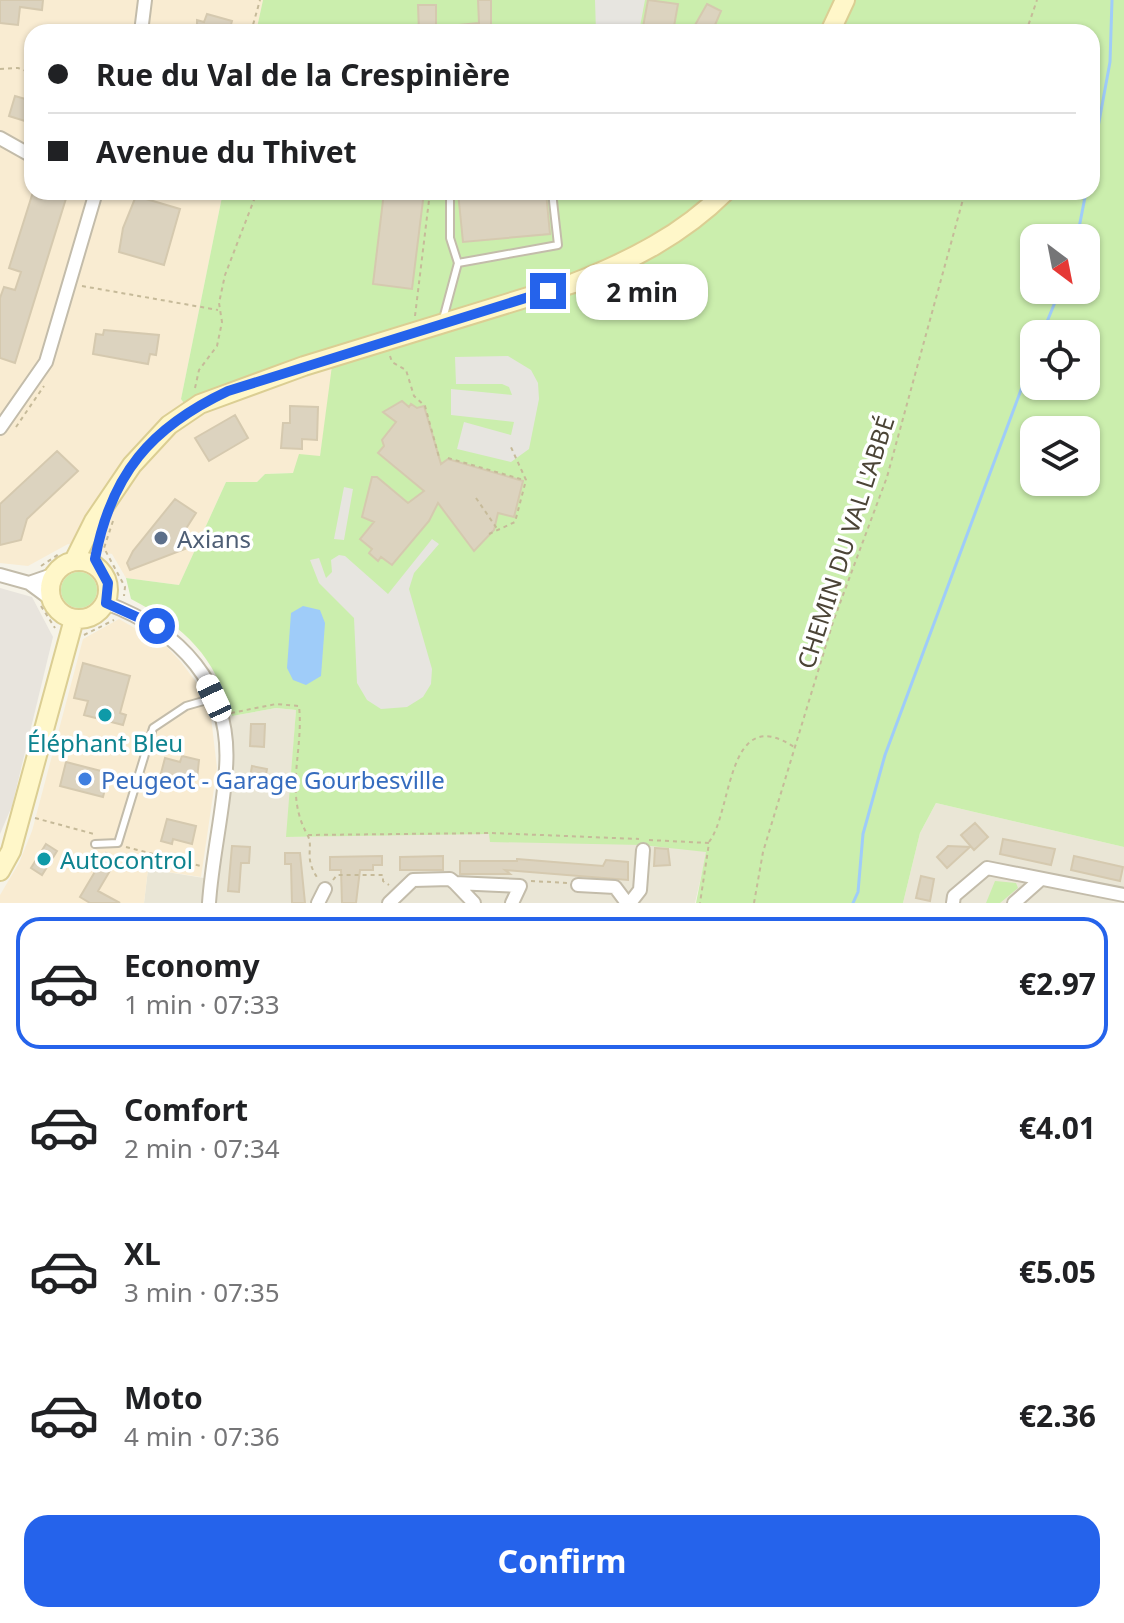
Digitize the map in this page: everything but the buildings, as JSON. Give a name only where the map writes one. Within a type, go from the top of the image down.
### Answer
[{"type":"main road","points":[[834,24],[845,0]]},
{"type":"main road","points":[[96,566],[111,510],[132,465],[149,444],[200,404],[264,379],[574,283],[620,265],[689,223],[716,200]]},
{"type":"main road","points":[[0,871],[11,851],[67,624],[61,612],[45,600],[55,574],[74,561],[94,521],[111,510]]},
{"type":"main road","points":[[67,624],[93,616],[113,605],[108,583],[96,566],[74,561]]},
{"type":"main road","points":[[0,850],[15,833]]},
{"type":"street","points":[[142,24],[145,0]]},
{"type":"street","points":[[0,138],[24,152]]},
{"type":"street","points":[[0,428],[46,362],[94,200]]},
{"type":"street","points":[[29,583],[55,574]]},
{"type":"street","points":[[0,575],[29,583],[45,600]]},
{"type":"street","points":[[113,605],[171,636],[201,669],[220,715],[226,740],[227,767],[209,903]]},
{"type":"street","points":[[578,885],[615,887],[628,903],[640,890],[643,850]]},
{"type":"street","points":[[953,903],[954,896],[987,868],[1124,895]]},
{"type":"street","points":[[394,898],[413,880],[450,879],[474,903]]},
{"type":"street","points":[[1014,903],[1041,879]]},
{"type":"street","points":[[455,883],[520,886],[512,903]]},
{"type":"street","points":[[318,903],[325,889]]},
{"type":"lane","points":[[443,323],[443,312],[458,263],[450,238],[450,200]]},
{"type":"lane","points":[[458,263],[558,245],[553,200]]},
{"type":"lane","points":[[95,844],[118,843],[153,728],[186,706],[214,698]]},
{"type":"path","points":[[253,24],[260,0]]},
{"type":"path","points":[[1029,24],[1037,0]]},
{"type":"path","points":[[0,69],[24,70]]},
{"type":"path","points":[[200,404],[194,381],[217,346],[225,275],[254,200]]},
{"type":"path","points":[[413,333],[429,200]]},
{"type":"path","name":"CHEMIN DU VAL L'ABBÉ","points":[[754,903],[763,852],[833,622],[887,477],[963,200]]},
{"type":"path","points":[[70,283],[219,310]]},
{"type":"path","points":[[388,351],[392,362],[406,370],[414,396],[425,406],[439,457]]},
{"type":"path","points":[[489,534],[515,522],[526,480],[510,445]]},
{"type":"path","points":[[448,458],[526,480]]},
{"type":"path","points":[[476,498],[498,530]]},
{"type":"path","points":[[79,640],[114,620],[113,605],[125,589],[104,546],[111,510]]},
{"type":"path","points":[[45,600],[53,628],[67,624]]},
{"type":"path","points":[[220,715],[276,704],[299,706],[295,800],[298,821],[308,835],[308,866],[325,889],[337,875],[383,875],[383,881],[394,898]]},
{"type":"path","points":[[700,903],[709,843],[736,762],[748,743],[766,736],[786,742],[796,750]]},
{"type":"path","points":[[308,835],[492,833],[709,843]]},
{"type":"path","points":[[520,886],[531,881],[578,885]]},
{"type":"shaded area","points":[[0,0],[263,0],[258,24],[24,24],[24,200],[221,200],[181,399],[334,357],[320,457],[293,473],[265,474],[257,482],[226,482],[179,585],[126,578],[112,554],[68,544],[28,566],[0,563]]},
{"type":"shaded area","points":[[595,0],[645,0],[640,24],[596,24]]},
{"type":"shaded area","points":[[508,356],[531,370],[538,383],[539,399],[529,449],[511,462],[457,449],[464,422],[511,435],[514,422],[451,415],[451,389],[512,395],[509,387],[502,384],[456,384],[455,357]]},
{"type":"shaded area","points":[[344,487],[353,489],[344,540],[334,539]]},
{"type":"shaded area","points":[[432,539],[439,544],[414,573],[409,589],[432,669],[431,684],[423,697],[407,707],[381,709],[367,700],[357,683],[354,618],[319,583],[310,560],[319,558],[326,578],[332,572],[331,560],[339,555],[345,556],[388,594]]},
{"type":"shaded area","points":[[0,588],[32,597],[53,637],[12,806],[0,834]]},
{"type":"shaded area","points":[[119,619],[166,646],[196,682],[211,717],[217,768],[201,877],[148,869],[144,903],[0,903],[0,895],[19,863],[32,831],[83,639]]},
{"type":"shaded area","points":[[276,708],[296,710],[287,837],[476,833],[709,843],[695,903],[144,903],[148,869],[210,879],[226,740],[221,718]]},
{"type":"shaded area","points":[[936,803],[1124,847],[1124,903],[903,903],[920,833]]},
{"type":"green space","points":[[263,0],[1124,0],[1124,847],[936,803],[920,833],[903,903],[696,903],[706,852],[642,845],[490,842],[489,834],[286,837],[296,710],[276,708],[232,716],[207,660],[183,633],[131,599],[126,578],[179,585],[226,482],[257,482],[265,474],[293,473],[299,454],[320,456],[333,358],[189,410],[181,399],[221,200],[1100,200],[1100,24],[258,24]]},
{"type":"green space","points":[[79,572],[92,577],[97,590],[92,603],[79,608],[66,603],[61,590],[66,577]]},
{"type":"green space","points":[[995,881],[1016,883],[1018,888],[1000,903],[986,903]]},
{"type":"water","points":[[303,606],[320,610],[325,623],[321,676],[306,685],[293,680],[287,668],[291,613]]},
{"type":"waterway","points":[[1100,116],[1110,62],[1112,0]]},
{"type":"waterway","points":[[1080,224],[1084,200]]},
{"type":"waterway","points":[[1048,320],[1054,304]]},
{"type":"waterway","points":[[853,903],[858,892],[863,834],[885,755],[1020,393]]},
{"type":"place","name":"Axians","points":[[161,538]]},
{"type":"place","name":"Éléphant Bleu","points":[[105,715]]},
{"type":"place","name":"Peugeot - Garage Gourbesville","points":[[85,779]]},
{"type":"place","name":"Autocontrol","points":[[44,859]]},
{"type":"route","points":[[157,626],[106,603],[108,583],[96,566],[95,559],[108,504],[132,465],[169,425],[189,410],[228,391],[548,291]]}]
